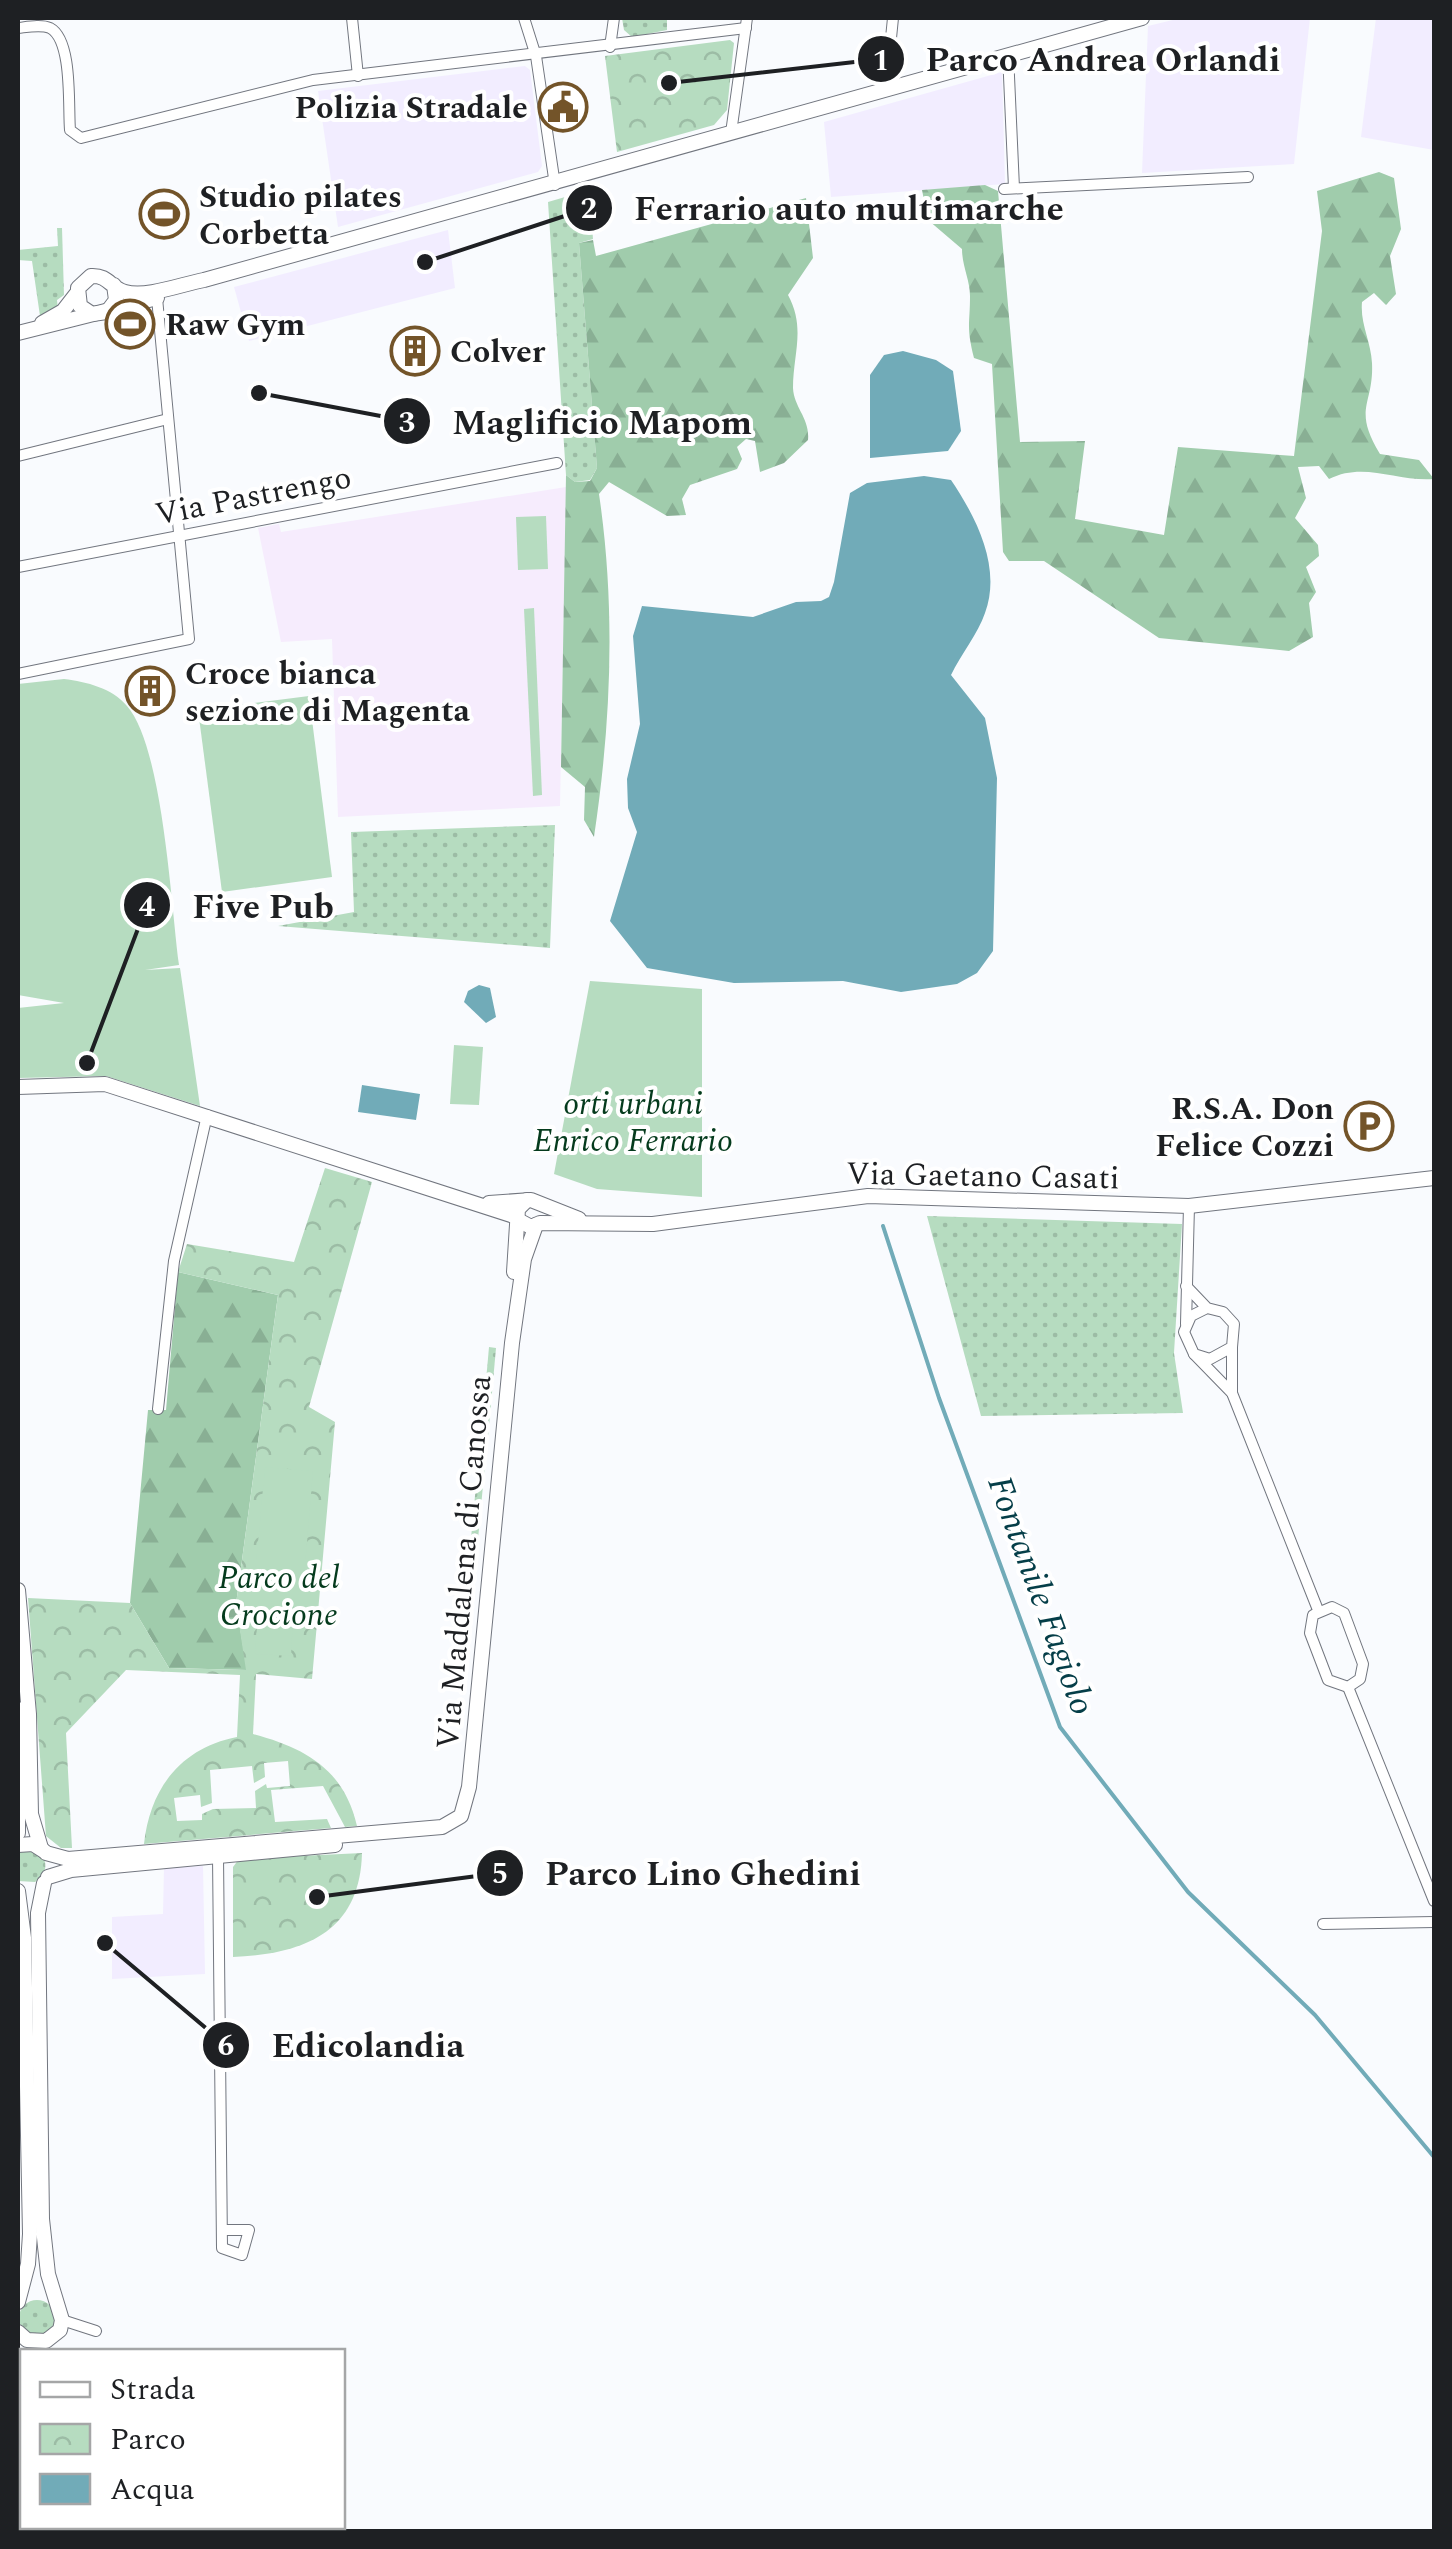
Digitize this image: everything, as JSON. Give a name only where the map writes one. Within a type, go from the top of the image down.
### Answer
[{"type":"street","points":[[352,18],[358,76]]},
{"type":"street","points":[[524,18],[536,56],[556,184]]},
{"type":"street","points":[[610,47],[614,18]]},
{"type":"street","points":[[886,88],[893,18]]},
{"type":"street","points":[[20,332],[60,314],[82,282],[93,276],[104,277],[121,291],[139,293],[204,280],[1142,18]]},
{"type":"street","points":[[18,28],[52,29],[64,52],[71,134],[84,138],[313,80],[610,47],[746,22],[731,133]]},
{"type":"street","points":[[1008,54],[1009,189],[1248,177]]},
{"type":"street","points":[[20,332],[102,314],[204,280]]},
{"type":"street","points":[[77,293],[86,312],[102,314],[115,303],[114,284]]},
{"type":"street","points":[[18,674],[189,639],[157,298]]},
{"type":"street","points":[[18,456],[168,419]]},
{"type":"street","name":"Via Pastrengo","points":[[18,567],[557,463]]},
{"type":"street","name":"Via Gaetano Casati","points":[[18,1087],[105,1084],[484,1203],[538,1224],[710,1218],[868,1196],[1188,1206],[1434,1178]]},
{"type":"street","points":[[158,1408],[174,1260],[207,1115]]},
{"type":"street","points":[[517,1219],[518,1208],[533,1202],[544,1215],[538,1224]]},
{"type":"street","name":"Via Gaetano Casati","points":[[484,1203],[533,1202],[599,1224]]},
{"type":"street","points":[[1188,1206],[1184,1338],[1232,1393]]},
{"type":"street","name":"Via Maddalena di Canossa","points":[[512,1343],[517,1219]]},
{"type":"street","name":"Via Maddalena di Canossa","points":[[18,1845],[68,1859],[186,1849],[288,1850],[457,1830],[469,1815],[512,1343],[524,1259],[538,1224]]},
{"type":"street","points":[[1186,1286],[1207,1308],[1230,1317],[1236,1332],[1232,1346],[1232,1393],[1318,1610]]},
{"type":"street","points":[[1186,1324],[1207,1308]]},
{"type":"street","points":[[1194,1354],[1218,1358],[1232,1346]]},
{"type":"street","points":[[18,1590],[29,1714],[31,1814],[44,1850],[46,1880],[38,1913],[42,2219],[48,2274],[62,2320],[60,2330],[36,2344],[18,2332]]},
{"type":"street","points":[[1332,1607],[1344,1614],[1363,1673],[1348,1686],[1334,1684],[1325,1675],[1309,1626],[1318,1610],[1332,1607]]},
{"type":"street","points":[[1348,1686],[1434,1901]]},
{"type":"street","points":[[18,1710],[18,1832]]},
{"type":"street","name":"Via Maddalena di Canossa","points":[[18,1889],[34,1889],[71,1870],[154,1862],[259,1843],[452,1824],[461,1816],[469,1787]]},
{"type":"street","points":[[288,1850],[298,1843],[339,1836],[402,1839]]},
{"type":"street","points":[[138,1854],[154,1862],[186,1849]]},
{"type":"street","points":[[213,1852],[224,2230]]},
{"type":"street","points":[[18,1889],[24,1938],[30,2234],[28,2264],[18,2303]]},
{"type":"street","points":[[1323,1924],[1434,1922]]},
{"type":"street","points":[[18,2303],[40,2293],[57,2302]]},
{"type":"street","points":[[62,2320],[96,2331]]},
{"type":"shaded area","points":[[1181,18],[1310,18],[1294,164],[1142,173],[1148,26]]},
{"type":"shaded area","points":[[1376,18],[1434,18],[1434,150],[1361,137]]},
{"type":"shaded area","points":[[525,66],[530,70],[542,166],[538,172],[338,227],[318,91]]},
{"type":"shaded area","points":[[1002,72],[1005,184],[831,197],[824,122]]},
{"type":"shaded area","points":[[448,230],[455,288],[249,341],[234,287]]},
{"type":"shaded area","points":[[566,487],[560,806],[338,817],[332,639],[281,642],[258,528],[279,524],[281,532]]},
{"type":"shaded area","points":[[203,1866],[205,1974],[112,1979],[112,1917],[163,1914],[164,1868]]},
{"type":"green space","points":[[622,18],[674,18],[667,19],[667,30],[632,37],[624,30]]},
{"type":"green space","points":[[730,40],[734,43],[727,110],[714,125],[617,152],[605,56]]},
{"type":"green space","points":[[1379,172],[1394,178],[1401,229],[1390,256],[1396,294],[1386,305],[1374,293],[1362,302],[1372,363],[1367,426],[1380,454],[1419,460],[1434,479],[1355,472],[1329,479],[1319,466],[1298,467],[1306,498],[1295,518],[1318,545],[1319,556],[1306,567],[1316,592],[1309,603],[1313,637],[1289,651],[1159,638],[1044,561],[1009,561],[1003,552],[992,364],[974,358],[969,332],[970,290],[962,249],[928,220],[922,190],[985,185],[998,191],[1020,442],[1085,441],[1075,519],[1164,535],[1178,447],[1294,456],[1322,231],[1317,191]]},
{"type":"green space","points":[[589,190],[593,239],[579,243],[597,468],[590,480],[575,482],[566,475],[548,202]]},
{"type":"green space","points":[[806,198],[813,258],[788,295],[797,330],[793,388],[807,425],[808,440],[784,463],[760,472],[755,441],[746,439],[737,447],[742,459],[737,469],[690,485],[682,499],[686,515],[667,516],[609,482],[599,494],[608,580],[609,666],[594,837],[584,820],[585,787],[561,767],[566,475],[575,482],[590,481],[597,468],[579,243],[593,240],[596,256]]},
{"type":"green space","points":[[57,228],[62,228],[64,295],[57,300],[58,310],[40,316],[32,261],[18,260],[18,250],[58,246]]},
{"type":"green space","points":[[546,516],[548,569],[518,570],[516,517]]},
{"type":"green space","points":[[534,608],[542,795],[533,796],[524,609]]},
{"type":"green space","points":[[64,679],[98,687],[121,700],[139,726],[149,755],[164,828],[179,965],[145,970],[180,968],[200,1106],[106,1076],[18,1078],[18,1008],[64,1003],[18,995],[18,684]]},
{"type":"green space","points":[[309,696],[332,877],[222,892],[198,710]]},
{"type":"green space","points":[[555,825],[550,948],[278,926],[354,912],[351,832]]},
{"type":"green space","name":"orti urbani Enrico Ferrario","points":[[590,981],[702,989],[702,1197],[597,1189],[554,1174]]},
{"type":"green space","points":[[454,1045],[483,1047],[479,1105],[450,1104]]},
{"type":"green space","name":"Parco del Crocione","points":[[325,1168],[372,1182],[309,1407],[335,1422],[312,1679],[256,1674],[253,1734],[289,1746],[320,1764],[343,1790],[357,1826],[345,1827],[323,1786],[271,1790],[275,1822],[327,1819],[331,1828],[144,1844],[153,1805],[172,1774],[200,1750],[237,1737],[240,1675],[126,1670],[66,1733],[72,1848],[61,1848],[46,1836],[28,1598],[130,1603],[169,1668],[246,1670],[236,1604],[278,1295],[178,1272],[187,1244],[294,1262]],"holes":[[[288,1761],[290,1786],[267,1788],[266,1784],[255,1791],[256,1808],[213,1809],[202,1814],[202,1820],[177,1821],[174,1798],[200,1795],[201,1807],[212,1803],[210,1770],[252,1766],[254,1783],[265,1777],[264,1763]]]},
{"type":"green space","points":[[927,1216],[1182,1224],[1174,1353],[1183,1413],[981,1416]]},
{"type":"green space","points":[[178,1272],[278,1295],[236,1604],[247,1670],[169,1668],[130,1603],[148,1410],[166,1410]]},
{"type":"green space","points":[[489,1347],[496,1348],[488,1437],[481,1437]]},
{"type":"green space","points":[[479,1453],[486,1453],[476,1561],[469,1560]]},
{"type":"green space","points":[[265,1467],[313,1471],[304,1579],[255,1575]]},
{"type":"green space","points":[[259,1600],[294,1603],[291,1656],[255,1654]]},
{"type":"green space","points":[[22,1847],[45,1860],[45,1870],[35,1882],[18,1881],[18,1849]]},
{"type":"green space","points":[[362,1853],[351,1903],[323,1934],[282,1951],[233,1957],[233,1867],[239,1859]]},
{"type":"green space","points":[[37,2300],[50,2305],[55,2318],[50,2331],[37,2336],[24,2331],[19,2318],[24,2305]]},
{"type":"water","points":[[903,351],[936,360],[953,371],[961,431],[948,451],[870,458],[870,375],[884,355]]},
{"type":"water","points":[[924,476],[951,480],[977,526],[988,560],[989,596],[985,613],[951,675],[985,718],[997,778],[993,951],[977,973],[957,984],[901,992],[843,981],[734,983],[647,968],[610,921],[637,832],[628,808],[627,779],[640,724],[633,636],[642,606],[753,617],[796,602],[821,601],[829,597],[834,582],[850,493],[867,483]]},
{"type":"water","points":[[479,985],[490,988],[496,1017],[486,1023],[464,1002],[468,991]]},
{"type":"water","points":[[362,1085],[420,1094],[416,1120],[358,1112]]},
{"type":"waterway","name":"Fontanile Fagiolo","points":[[883,1226],[939,1398],[1060,1727],[1188,1892],[1315,2015],[1434,2157]]},
{"type":"place","name":"Parco Andrea Orlandi","points":[[669,83]]},
{"type":"place","name":"Polizia Stradale","points":[[563,107]]},
{"type":"place","name":"Studio pilates Corbetta","points":[[164,214]]},
{"type":"place","name":"Ferrario auto multimarche","points":[[425,262]]},
{"type":"place","name":"Raw Gym","points":[[130,324]]},
{"type":"place","name":"Colver","points":[[415,351]]},
{"type":"place","name":"Maglificio Mapom","points":[[259,393]]},
{"type":"place","name":"Croce bianca sezione di Magenta","points":[[150,691]]},
{"type":"place","name":"Five Pub","points":[[87,1063]]},
{"type":"place","name":"R.S.A. Don Felice Cozzi","points":[[1369,1126]]},
{"type":"place","name":"Parco Lino Ghedini","points":[[317,1897]]},
{"type":"place","name":"Edicolandia","points":[[105,1943]]}]
